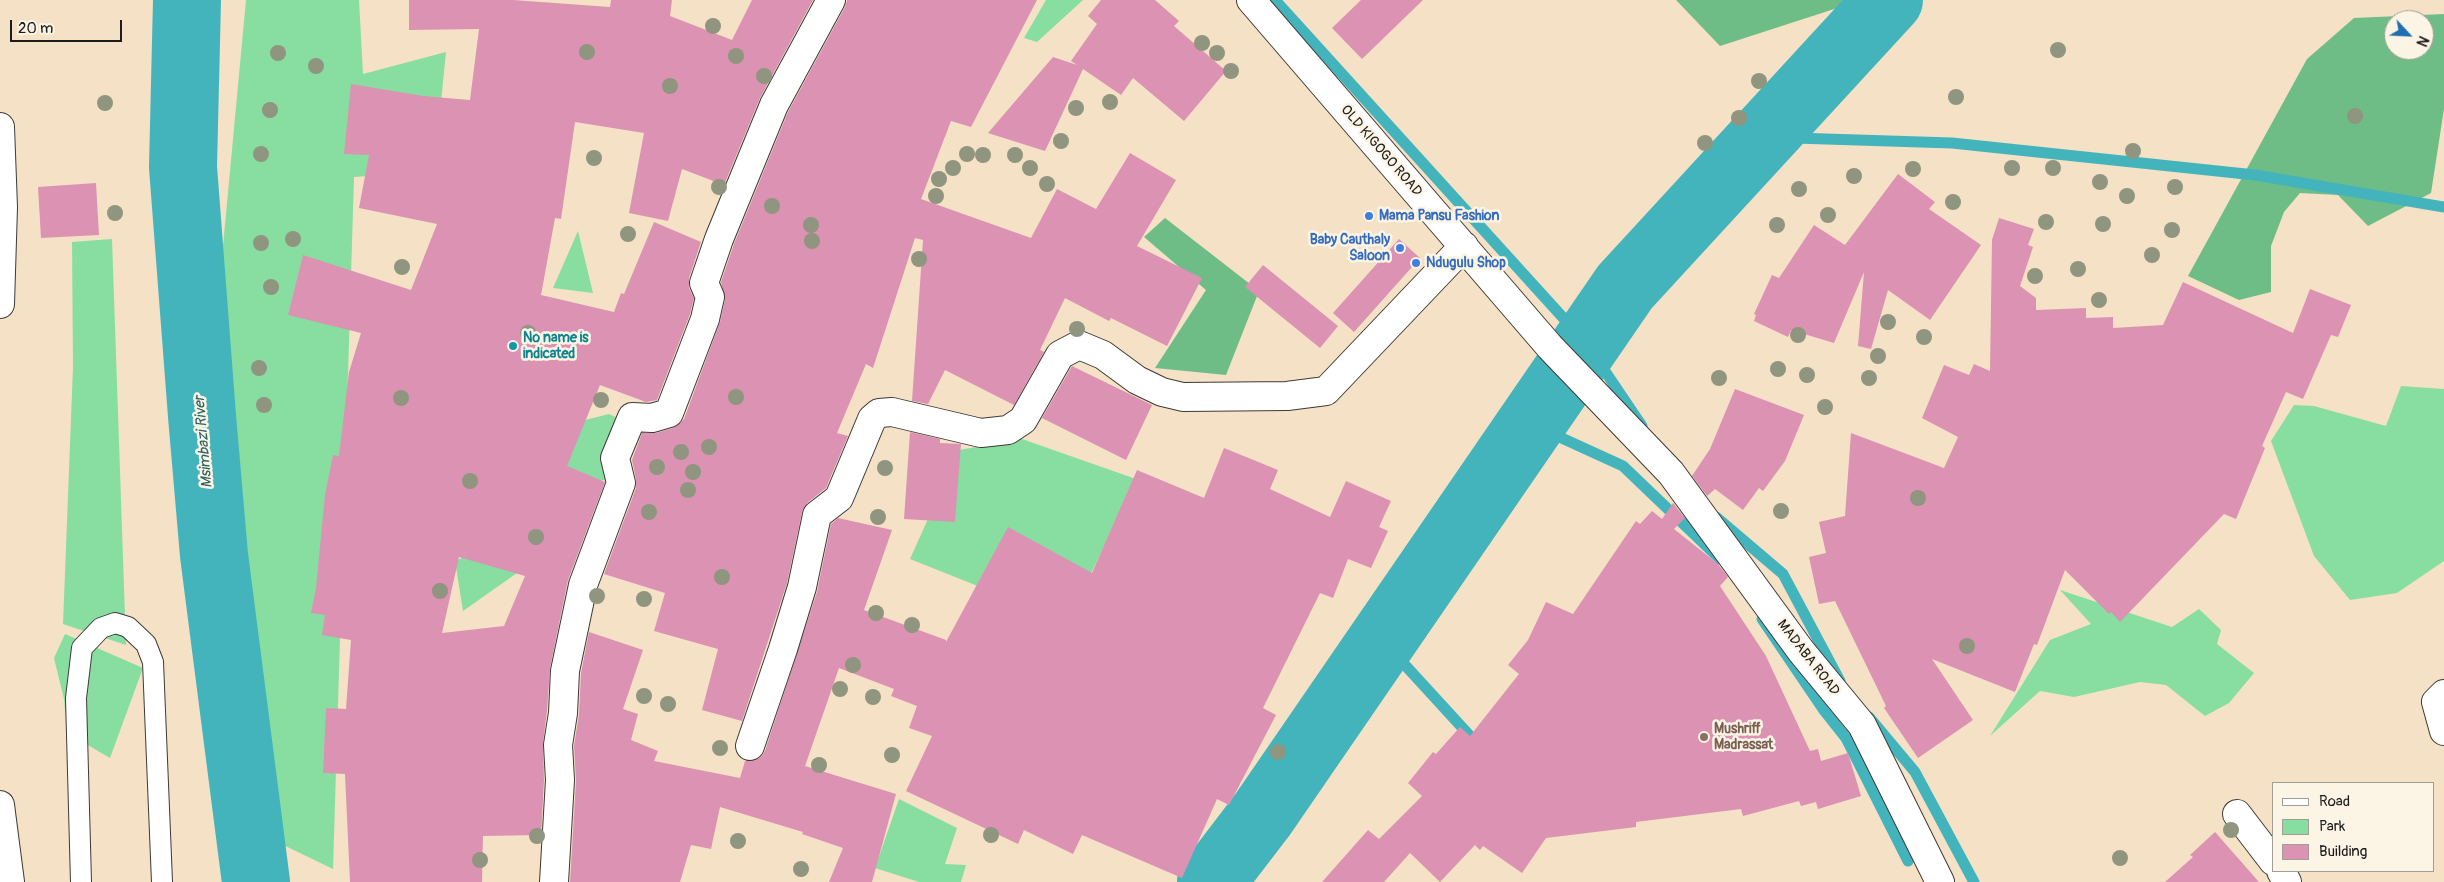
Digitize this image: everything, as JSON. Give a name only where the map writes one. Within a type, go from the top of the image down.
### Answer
[{"type":"street","points":[[554,882],[560,780],[558,745],[563,713],[565,671],[583,585],[621,483],[614,458],[632,417],[652,418],[669,413],[705,318],[710,297],[704,283],[719,239],[774,105],[831,0]]},
{"type":"street","name":"OLD KIGOGO ROAD","points":[[1251,0],[1550,347]]},
{"type":"street","points":[[0,127],[2,208],[0,304]]},
{"type":"street","points":[[750,746],[784,650],[802,587],[818,515],[839,498],[872,419],[880,413],[892,412],[980,434],[1008,430],[1022,420],[1060,355],[1079,345],[1103,354],[1146,384],[1162,392],[1183,397],[1288,396],[1326,391],[1464,246]]},
{"type":"street","name":"MADABA ROAD","points":[[1550,347],[1677,480],[1801,651],[1862,726],[1940,882]]},
{"type":"street","points":[[2444,694],[2436,702],[2444,731]]},
{"type":"street","points":[[0,805],[10,882]]},
{"type":"street","points":[[2237,814],[2272,860]]},
{"type":"lane","points":[[81,882],[76,698],[82,648],[101,628],[115,623],[128,627],[146,644],[154,662],[162,882]]},
{"type":"green space","points":[[246,0],[359,0],[363,74],[446,52],[434,172],[354,177],[333,869],[275,841],[220,278]]},
{"type":"green space","points":[[1046,0],[1083,0],[1037,42],[1024,38]]},
{"type":"green space","points":[[1676,0],[1862,0],[1720,46]]},
{"type":"green space","points":[[2434,14],[2444,14],[2444,109],[2431,193],[2368,226],[2338,195],[2300,193],[2284,212],[2271,246],[2271,292],[2239,300],[2188,276],[2307,59],[2354,18],[2384,17],[2384,60],[2434,60]]},
{"type":"green space","points":[[1165,218],[1259,291],[1226,375],[1155,368],[1206,290],[1144,237]]},
{"type":"green space","points":[[578,231],[593,293],[553,288]]},
{"type":"green space","points":[[112,239],[126,645],[63,624],[73,367],[72,242]]},
{"type":"green space","points":[[2401,386],[2444,389],[2444,561],[2397,593],[2350,600],[2314,556],[2271,441],[2294,405],[2314,406],[2386,426]]},
{"type":"green space","points":[[609,414],[633,425],[612,481],[556,477],[581,421]]},
{"type":"green space","points":[[1022,439],[1136,479],[1068,622],[910,559],[959,450]]},
{"type":"green space","points":[[507,538],[517,573],[463,611],[455,561]]},
{"type":"green space","points":[[2060,590],[2172,627],[2199,609],[2221,630],[2217,644],[2254,673],[2229,703],[2205,716],[2166,685],[2140,682],[2074,697],[2040,691],[1990,736],[2050,640],[2091,624]]},
{"type":"green space","points":[[65,634],[143,668],[110,758],[67,733],[64,699],[54,658]]},
{"type":"green space","points":[[899,799],[957,828],[945,864],[966,865],[961,882],[919,882],[875,868]]},
{"type":"building","points":[[409,0],[513,0],[610,7],[611,0],[672,0],[670,16],[732,40],[752,0],[813,0],[760,98],[724,185],[682,169],[668,221],[629,213],[644,133],[575,122],[561,219],[555,218],[541,295],[614,312],[621,293],[624,294],[654,222],[701,242],[689,278],[689,288],[694,298],[690,314],[657,400],[646,402],[600,385],[567,466],[605,482],[568,580],[550,668],[543,743],[544,780],[541,835],[483,836],[482,882],[350,882],[345,774],[323,773],[326,708],[346,709],[351,640],[322,635],[325,615],[311,613],[316,588],[325,495],[333,455],[339,456],[349,372],[361,333],[288,315],[303,255],[411,290],[437,224],[359,208],[369,155],[344,154],[351,84],[423,96],[470,100],[479,29],[409,30]],"holes":[[[459,557],[525,576],[504,626],[442,633]]]},
{"type":"building","points":[[847,0],[1037,0],[971,127],[951,121],[921,199],[1031,238],[1057,189],[1096,209],[1130,153],[1176,180],[1137,246],[1202,278],[1167,346],[1111,318],[1109,321],[1065,298],[1040,350],[1044,352],[1014,405],[945,370],[928,404],[912,401],[923,240],[915,238],[873,368],[866,364],[837,433],[848,436],[826,488],[807,503],[802,512],[787,583],[742,721],[702,710],[718,649],[654,631],[665,593],[604,574],[636,488],[632,460],[642,433],[656,433],[673,428],[684,419],[720,322],[725,300],[721,282],[734,244],[788,112]]},
{"type":"building","points":[[1101,0],[1155,0],[1179,21],[1174,26],[1226,71],[1184,121],[1133,78],[1121,95],[1083,69],[1045,151],[988,133],[1053,57],[1077,65],[1071,61],[1097,24],[1088,16]]},
{"type":"building","points":[[1361,0],[1423,0],[1362,59],[1332,28]]},
{"type":"building","points":[[1898,174],[1935,202],[1929,209],[1981,245],[1930,320],[1888,290],[1871,349],[1858,346],[1864,272],[1834,343],[1791,330],[1788,337],[1754,321],[1756,315],[1754,314],[1772,275],[1779,278],[1814,225],[1845,245]]},
{"type":"building","points":[[96,183],[99,235],[41,238],[38,187]]},
{"type":"building","points":[[1999,218],[2034,229],[2028,245],[2033,247],[2020,286],[2036,298],[2036,310],[2086,308],[2086,318],[2113,317],[2113,328],[2163,325],[2183,282],[2293,333],[2310,289],[2351,305],[2338,337],[2331,335],[2303,399],[2286,392],[2262,446],[2265,448],[2236,519],[2224,514],[2120,622],[2111,612],[2109,614],[2065,570],[2037,645],[2034,644],[2015,692],[1932,659],[1973,720],[1918,758],[1884,708],[1886,706],[1835,601],[1819,604],[1809,557],[1826,553],[1819,522],[1845,516],[1851,433],[1944,468],[1958,437],[1922,418],[1944,365],[1969,375],[1974,364],[1990,371],[1992,240]]},
{"type":"building","points":[[1399,239],[1420,258],[1354,332],[1333,313]]},
{"type":"building","points":[[1263,265],[1338,326],[1320,348],[1245,287]]},
{"type":"building","points":[[1072,366],[1152,405],[1126,460],[1042,418]]},
{"type":"building","points":[[1735,389],[1804,415],[1785,461],[1763,491],[1759,488],[1743,510],[1715,489],[1707,496],[1692,476],[1710,449]]},
{"type":"building","points":[[910,432],[940,439],[940,443],[961,444],[955,522],[904,519]]},
{"type":"building","points":[[1224,448],[1278,470],[1270,489],[1330,517],[1346,481],[1391,501],[1379,527],[1388,531],[1371,568],[1348,559],[1333,598],[1320,593],[1263,708],[1276,715],[1229,805],[1217,799],[1182,878],[1082,835],[1073,854],[1024,830],[1018,844],[906,791],[932,736],[909,728],[917,706],[891,696],[894,689],[839,668],[805,766],[896,794],[872,882],[829,882],[843,848],[802,834],[803,832],[720,807],[711,849],[691,845],[680,882],[570,882],[576,781],[574,746],[579,714],[581,673],[589,632],[643,650],[623,709],[638,714],[631,740],[658,751],[654,761],[740,778],[745,761],[754,761],[761,757],[765,751],[817,592],[831,524],[838,518],[892,530],[864,610],[946,640],[946,642],[1008,527],[1092,573],[1137,470],[1204,498]]},
{"type":"building","points":[[1673,503],[1685,518],[1674,529],[1718,564],[1728,577],[1720,586],[1766,656],[1810,751],[1818,749],[1821,761],[1848,753],[1861,796],[1818,809],[1816,802],[1801,806],[1799,801],[1743,816],[1741,809],[1636,822],[1636,827],[1546,838],[1522,873],[1483,846],[1480,850],[1475,845],[1440,882],[1410,853],[1384,882],[1322,882],[1368,830],[1379,839],[1422,796],[1408,783],[1433,752],[1436,754],[1460,727],[1470,736],[1519,674],[1508,665],[1528,640],[1546,602],[1573,614],[1636,521],[1640,524],[1652,511],[1662,519]]},
{"type":"building","points":[[2215,832],[2259,882],[2165,882],[2193,857],[2190,855]]},
{"type":"waterway","name":"Msimbazi River","points":[[187,0],[183,167],[202,416],[214,555],[256,882]]},
{"type":"waterway","points":[[1275,0],[1586,343],[1642,426]]},
{"type":"waterway","points":[[1882,0],[1885,5]]},
{"type":"waterway","points":[[1211,882],[1263,814],[1625,287],[1889,0]]},
{"type":"waterway","points":[[1763,137],[1952,143],[2255,175],[2444,207]]},
{"type":"waterway","points":[[1531,424],[1623,466],[1720,559]]},
{"type":"waterway","points":[[1716,517],[1783,574],[1840,681]]},
{"type":"waterway","points":[[1762,619],[1823,709],[1846,738],[1908,861]]},
{"type":"waterway","points":[[1383,641],[1470,736]]},
{"type":"waterway","points":[[1869,717],[1915,772],[1974,882]]},
{"type":"place","name":"Mama Pansu Fashion","points":[[1369,216]]},
{"type":"place","name":"Baby Cauthaly Saloon","points":[[1400,248]]},
{"type":"place","name":"Ndugulu Shop","points":[[1416,263]]},
{"type":"place","name":"No name is indicated","points":[[513,346]]},
{"type":"place","name":"Mushriff Madrassat","points":[[1704,737]]}]
